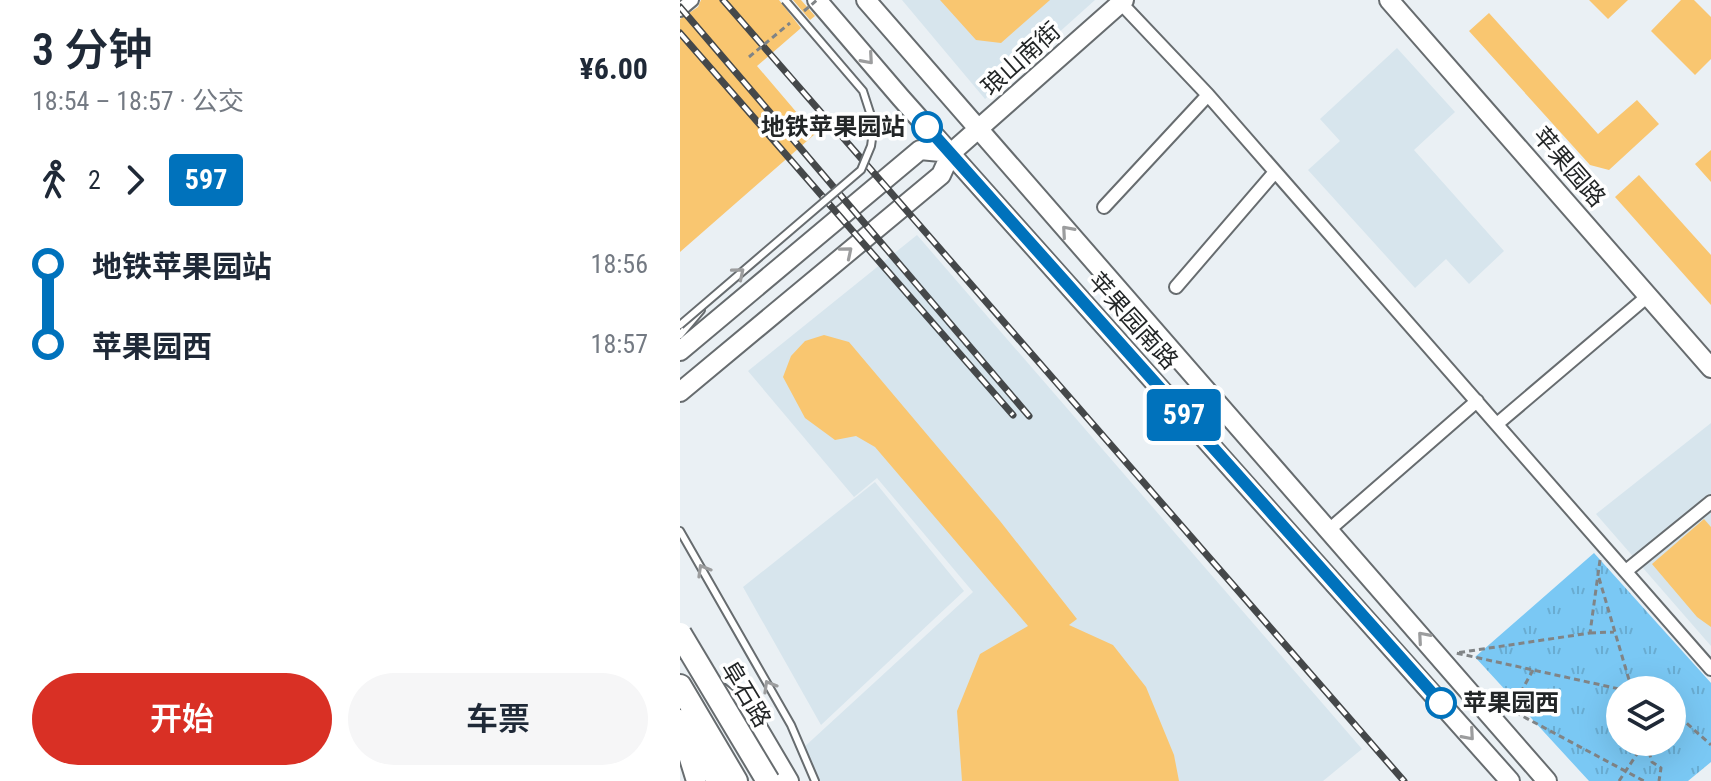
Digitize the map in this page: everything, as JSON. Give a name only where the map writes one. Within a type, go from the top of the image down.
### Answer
[{"type":"highway","name":"阜石路","points":[[680,636],[768,781]]},
{"type":"highway","points":[[680,686],[736,781]]},
{"type":"main road","name":"苹果园南路","points":[[817,0],[1510,781]]},
{"type":"main road","name":"苹果园南路","points":[[866,0],[1547,781]]},
{"type":"main road","name":"苹果园路","points":[[1389,0],[1711,368]]},
{"type":"main road","name":"琅山南街","points":[[680,392],[941,175],[951,153],[1121,1]]},
{"type":"main road","points":[[680,351],[920,150],[951,153]]},
{"type":"main road","name":"阜石路","points":[[680,636],[761,781]]},
{"type":"main road","points":[[702,678],[753,720],[789,781]]},
{"type":"main road","points":[[680,719],[716,781]]},
{"type":"main road","points":[[680,728],[696,781]]},
{"type":"street","points":[[680,10],[692,0]]},
{"type":"street","points":[[1121,1],[1208,95],[1711,669]]},
{"type":"street","points":[[1104,207],[1208,95]]},
{"type":"street","points":[[1176,287],[1275,172]]},
{"type":"street","points":[[1497,424],[1649,295]]},
{"type":"street","points":[[1330,529],[1477,401]]},
{"type":"street","points":[[1626,571],[1711,502]]},
{"type":"lane","points":[[680,325],[861,170],[871,146],[874,125],[863,91],[785,0]]},
{"type":"lane","points":[[680,335],[714,295]]},
{"type":"lane","points":[[680,531],[791,725],[815,781]]},
{"type":"path","points":[[749,57],[791,22]]},
{"type":"path","points":[[1590,633],[1602,545]]},
{"type":"path","points":[[1598,574],[1628,676]]},
{"type":"path","points":[[1606,686],[1456,653],[1615,632]]},
{"type":"path","points":[[1533,669],[1511,710],[1644,781]]},
{"type":"path","points":[[1686,723],[1711,745]]},
{"type":"path","points":[[1619,781],[1637,756]]},
{"type":"path","points":[[1650,756],[1652,762],[1661,768],[1659,781]]},
{"type":"shaded area","points":[[902,0],[1095,0],[985,99]]},
{"type":"shaded area","points":[[1397,48],[1455,112],[1414,150],[1504,251],[1469,284],[1446,259],[1415,288],[1308,170],[1340,141],[1320,119]]},
{"type":"shaded area","points":[[917,235],[1362,749],[1323,781],[820,781],[802,749],[973,592],[877,478],[854,497],[748,371]]},
{"type":"shaded area","points":[[1711,423],[1711,646],[1596,514]]},
{"type":"shaded area","points":[[875,482],[964,591],[821,725],[743,587]]},
{"type":"green space","points":[[1594,553],[1711,683],[1711,762],[1688,781],[1589,781],[1475,657]]},
{"type":"building","points":[[701,0],[779,0],[801,28],[757,66],[815,134],[680,252],[680,19],[698,7]]},
{"type":"building","points":[[793,0],[801,0],[815,16],[810,20]]},
{"type":"building","points":[[940,0],[1050,0],[1001,43],[976,40]]},
{"type":"building","points":[[1589,0],[1628,0],[1608,19]]},
{"type":"building","points":[[1681,0],[1694,0],[1711,17],[1711,59],[1695,75],[1651,31]]},
{"type":"building","points":[[1489,13],[1598,134],[1637,100],[1659,124],[1609,170],[1590,165],[1469,31]]},
{"type":"building","points":[[1711,150],[1711,182],[1695,164]]},
{"type":"building","points":[[1639,175],[1711,255],[1711,305],[1615,197]]},
{"type":"building","points":[[824,335],[849,342],[1000,521],[1077,619],[1069,625],[1113,645],[1146,687],[1174,755],[1179,781],[962,781],[957,711],[980,654],[1028,626],[875,447],[856,436],[835,440],[805,418],[783,377],[791,356],[805,341]]},
{"type":"building","points":[[1704,519],[1711,527],[1711,627],[1697,617],[1652,564]]},
{"type":"railway","points":[[723,0],[1404,781]]},
{"type":"railway","points":[[680,7],[1029,416]]},
{"type":"railway","points":[[680,33],[1013,415]]},
{"type":"bus line","name":"597","points":[[927,127],[1441,703]]},
{"type":"place","name":"地铁苹果园站","points":[[927,127]]},
{"type":"place","name":"苹果园西","points":[[1441,703]]}]
